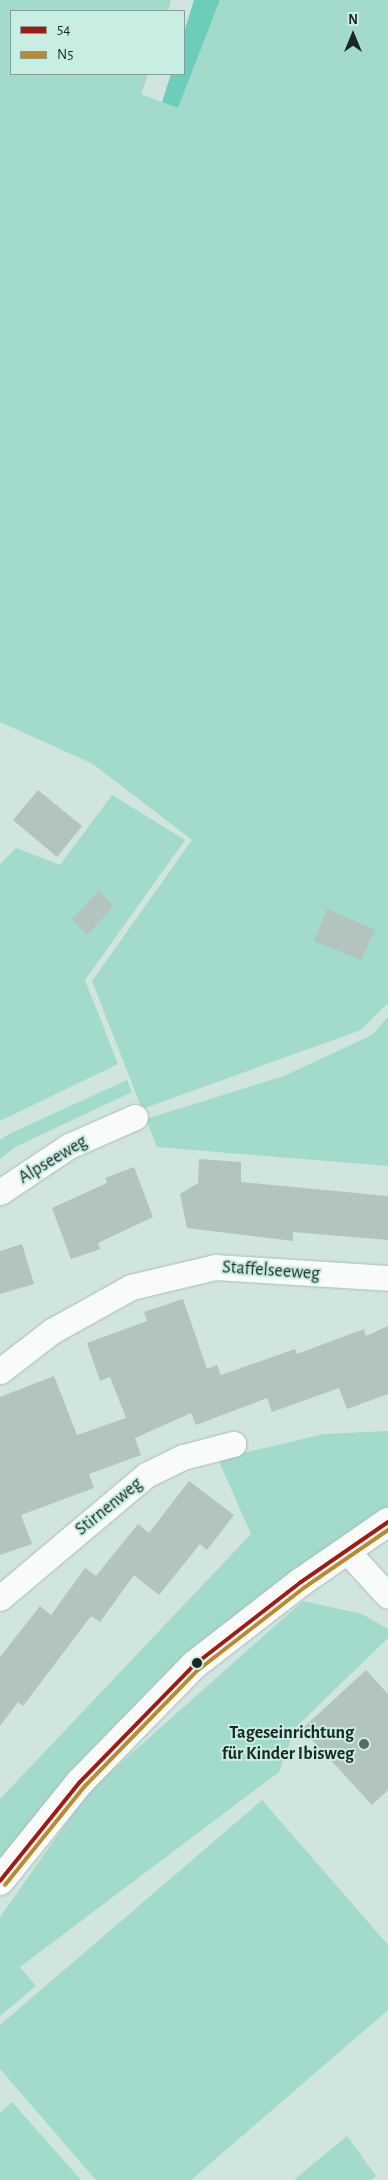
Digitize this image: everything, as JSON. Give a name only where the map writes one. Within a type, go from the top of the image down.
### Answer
[{"type":"street","name":"Alpseeweg","points":[[0,1192],[69,1146],[134,1117]]},
{"type":"street","name":"Staffelseeweg","points":[[0,1371],[52,1332],[131,1287],[215,1266],[388,1278]]},
{"type":"street","name":"Stirnenweg","points":[[0,1598],[146,1475],[183,1457],[233,1444]]},
{"type":"street","points":[[0,1881],[80,1782],[194,1665],[346,1550],[388,1522]]},
{"type":"street","points":[[346,1550],[388,1596]]},
{"type":"green space","points":[[0,0],[171,0],[168,10],[10,10],[10,75],[148,75],[141,94],[178,108],[220,0],[388,0],[388,1003],[361,1030],[142,1109],[92,981],[192,840],[93,764],[0,722]]},
{"type":"green space","points":[[194,0],[220,0],[178,108],[162,102],[171,75],[185,75],[185,29]]},
{"type":"green space","points":[[112,795],[185,840],[85,980],[118,1064],[0,1121],[0,864],[16,848],[60,865]]},
{"type":"green space","points":[[388,1017],[388,1166],[157,1147],[146,1119],[284,1076],[372,1035]]},
{"type":"green space","points":[[127,1080],[132,1092],[15,1147],[0,1159],[0,1140],[9,1134]]},
{"type":"green space","points":[[388,1431],[388,1509],[363,1523],[0,1863],[0,1799],[251,1534],[218,1459],[324,1434]]},
{"type":"green space","points":[[303,1601],[362,1614],[388,1629],[388,1638],[295,1728],[279,1772],[20,1967],[36,1986],[0,2016],[0,1917],[88,1792]]},
{"type":"green space","points":[[262,1800],[388,1945],[388,2010],[191,2180],[96,2180],[0,2069],[0,2025]]},
{"type":"green space","points":[[12,2102],[81,2180],[0,2180],[0,2113]]},
{"type":"green space","points":[[347,2136],[376,2176],[371,2180],[294,2180]]},
{"type":"building","points":[[38,790],[82,826],[57,857],[13,820]]},
{"type":"building","points":[[99,891],[114,906],[87,935],[72,919]]},
{"type":"building","points":[[327,909],[375,930],[361,960],[314,941]]},
{"type":"building","points":[[199,1159],[241,1162],[241,1182],[388,1196],[388,1240],[293,1232],[293,1241],[187,1228],[180,1194],[198,1183]]},
{"type":"building","points":[[134,1167],[153,1217],[98,1243],[100,1249],[71,1259],[52,1208],[107,1183],[105,1178]]},
{"type":"building","points":[[22,1244],[34,1284],[0,1294],[0,1251]]},
{"type":"building","points":[[183,1299],[207,1369],[217,1365],[221,1375],[295,1349],[297,1354],[364,1329],[366,1336],[388,1326],[388,1394],[347,1409],[339,1388],[272,1412],[267,1398],[196,1425],[191,1413],[135,1438],[141,1455],[89,1474],[94,1488],[21,1515],[32,1544],[0,1555],[0,1397],[54,1376],[77,1435],[126,1418],[110,1377],[100,1381],[87,1343],[147,1321],[144,1312]]},
{"type":"building","points":[[189,1481],[234,1515],[207,1550],[200,1544],[159,1595],[134,1575],[100,1622],[91,1616],[23,1706],[18,1702],[0,1726],[0,1657],[40,1606],[51,1615],[85,1568],[96,1576],[138,1524],[149,1533]]},
{"type":"building","points":[[366,1670],[388,1694],[388,1790],[372,1805],[302,1729]]},
{"type":"transit line","name":"54","points":[[0,1881],[80,1782],[194,1665],[301,1582],[388,1522]]},
{"type":"transit line","name":"N5","points":[[5,1885],[85,1786],[198,1670],[305,1587],[388,1530]]},
{"type":"place","name":"Tageseinrichtung für Kinder Ibisweg","points":[[364,1744]]}]
